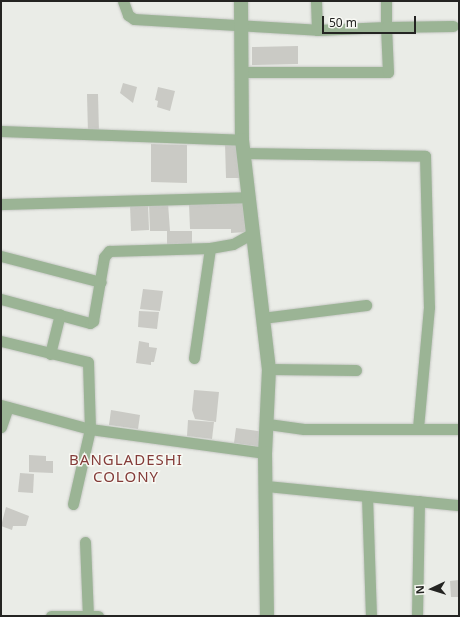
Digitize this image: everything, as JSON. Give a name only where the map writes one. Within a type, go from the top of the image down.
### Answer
[{"type":"street","points":[[123,1],[128,15],[134,19],[241,24],[317,30],[453,26]]},
{"type":"street","points":[[241,1],[243,146],[269,369],[268,424],[265,454],[267,486],[267,616]]},
{"type":"street","points":[[316,1],[317,30]]},
{"type":"street","points":[[241,72],[388,72],[386,1]]},
{"type":"street","points":[[1,131],[425,156],[429,307],[418,429]]},
{"type":"street","points":[[1,204],[249,197]]},
{"type":"street","points":[[1,299],[60,314],[85,323],[93,321],[101,282],[104,257],[108,251],[114,249],[210,248],[233,244],[253,233]]},
{"type":"street","points":[[194,358],[210,248]]},
{"type":"street","points":[[1,256],[101,282]]},
{"type":"street","points":[[262,318],[366,305]]},
{"type":"street","points":[[50,354],[60,314]]},
{"type":"street","points":[[1,341],[88,362],[90,429],[73,504]]},
{"type":"street","points":[[269,369],[356,370]]},
{"type":"street","points":[[1,427],[5,406],[90,429],[265,454]]},
{"type":"street","points":[[268,424],[304,429],[459,429]]},
{"type":"street","points":[[267,486],[459,505]]},
{"type":"street","points":[[366,496],[371,616]]},
{"type":"street","points":[[418,616],[419,501]]},
{"type":"street","points":[[85,542],[88,616]]},
{"type":"street","points":[[51,616],[98,616]]},
{"type":"building","points":[[298,46],[298,64],[252,65],[252,47]]},
{"type":"building","points":[[123,83],[137,87],[133,103],[120,93]]},
{"type":"building","points":[[158,87],[175,91],[170,111],[157,107],[158,101],[155,100]]},
{"type":"building","points":[[87,94],[98,94],[99,133],[88,134]]},
{"type":"building","points":[[225,143],[241,143],[242,178],[226,178]]},
{"type":"building","points":[[151,144],[187,145],[187,183],[151,182]]},
{"type":"building","points":[[244,201],[246,232],[231,233],[231,229],[190,229],[189,204]]},
{"type":"building","points":[[168,203],[170,231],[192,231],[192,246],[167,246],[167,231],[150,231],[149,204]]},
{"type":"building","points":[[148,204],[149,230],[131,231],[130,205]]},
{"type":"building","points":[[143,289],[163,291],[160,311],[140,309]]},
{"type":"building","points":[[139,311],[159,312],[157,329],[138,327]]},
{"type":"building","points":[[139,341],[149,343],[149,347],[157,348],[154,362],[151,362],[151,365],[136,363]]},
{"type":"building","points":[[194,390],[219,392],[216,422],[195,419],[192,410]]},
{"type":"building","points":[[111,410],[140,415],[138,429],[109,425]]},
{"type":"building","points":[[188,420],[214,422],[212,439],[187,436]]},
{"type":"building","points":[[236,428],[265,432],[263,447],[234,443]]},
{"type":"building","points":[[29,455],[46,456],[46,461],[53,461],[53,473],[29,472]]},
{"type":"building","points":[[20,473],[34,474],[33,493],[18,492]]},
{"type":"building","points":[[6,507],[29,516],[26,526],[13,526],[12,530],[1,526]]},
{"type":"building","points":[[459,580],[459,597],[451,597],[450,581]]},
{"type":"district","name":"BANGLADESHI COLONY","points":[[126,468]]}]
